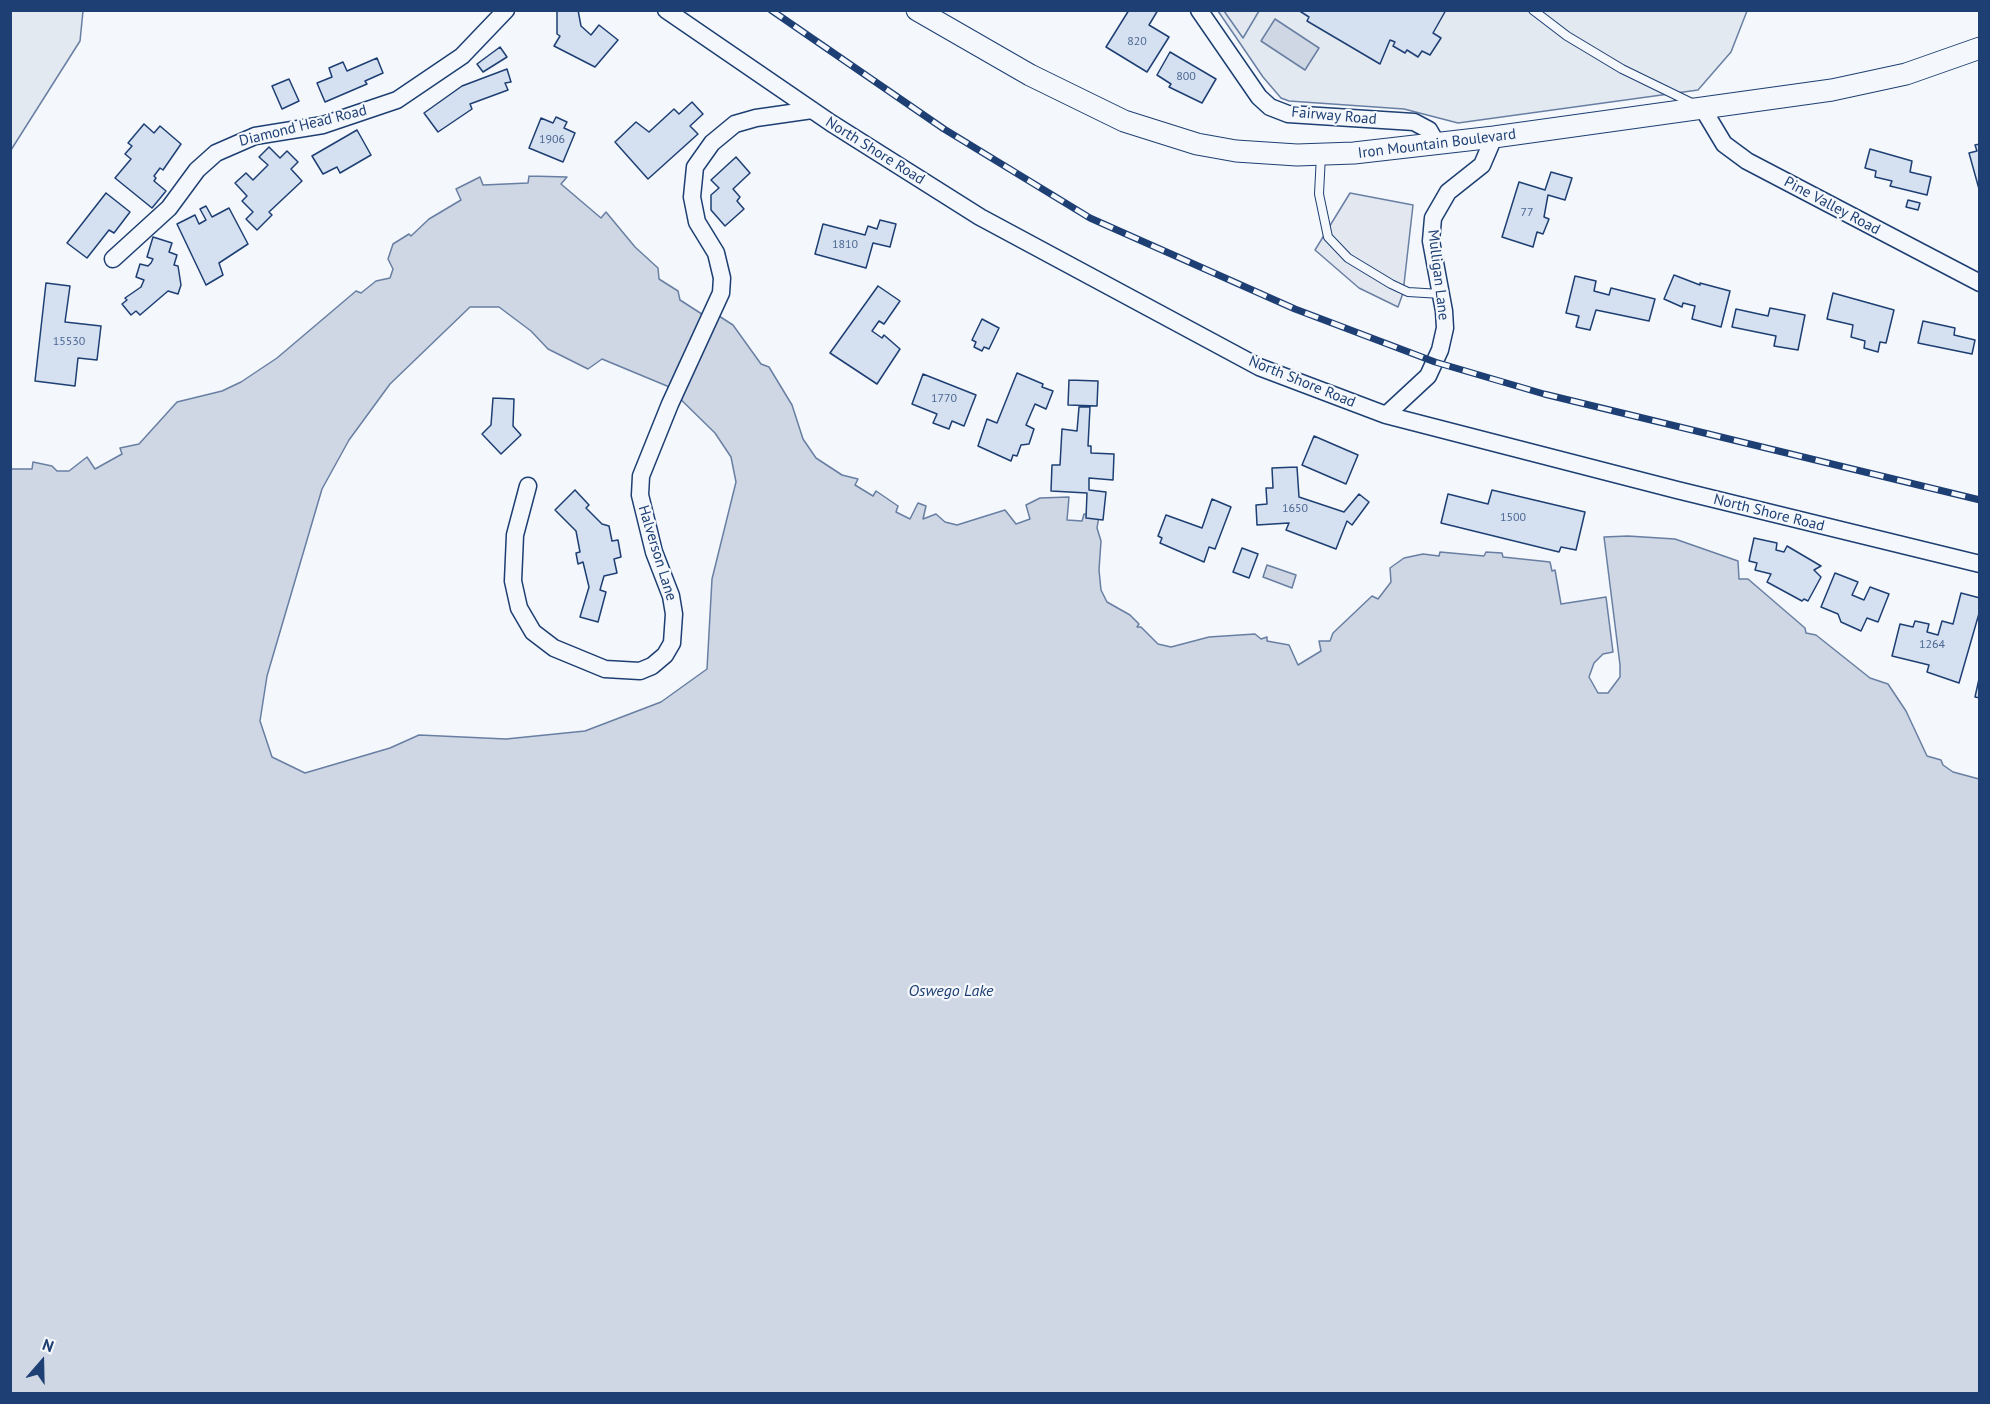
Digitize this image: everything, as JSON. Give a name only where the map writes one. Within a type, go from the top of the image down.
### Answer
[{"type":"street","name":"Diamond Head Road","points":[[112,259],[169,208],[197,170],[216,153],[255,136],[323,125],[397,100],[462,56],[506,10]]},
{"type":"street","name":"North Shore Road","points":[[666,10],[812,110],[980,217],[1259,367],[1386,415],[1677,490],[1980,564]]},
{"type":"street","name":"Iron Mountain Boulevard","points":[[917,10],[1030,75],[1124,122],[1197,144],[1236,151],[1321,155],[1494,137],[1702,109],[1862,84],[1928,67],[1980,48]]},
{"type":"street","name":"Fairway Road","points":[[1199,10],[1259,97],[1270,106],[1288,114],[1414,122],[1429,130],[1437,144]]},
{"type":"street","name":"Pine Valley Road","points":[[1702,109],[1724,144],[1747,161],[1980,283]]},
{"type":"street","name":"Halverson Lane","points":[[528,486],[515,535],[513,581],[519,608],[533,632],[554,648],[605,669],[640,671],[652,666],[665,656],[672,643],[674,614],[671,596],[654,552],[640,495],[641,476],[670,404],[721,293],[722,278],[716,253],[697,222],[692,197],[696,168],[712,143],[735,124],[812,110]]},
{"type":"street","name":"Mulligan Lane","points":[[1386,415],[1428,376],[1435,362],[1445,328],[1431,241],[1432,218],[1448,192],[1486,159],[1494,137]]},
{"type":"lane","points":[[1533,10],[1567,36],[1622,69],[1702,109]]},
{"type":"lane","points":[[1321,155],[1319,194],[1328,237],[1348,258],[1391,284],[1408,292],[1441,294]]},
{"type":"shaded area","points":[[11,10],[83,11],[80,41],[11,150]]},
{"type":"shaded area","points":[[1218,11],[1747,11],[1731,52],[1698,90],[1458,123],[1404,109],[1289,101],[1281,98],[1263,77]]},
{"type":"shaded area","points":[[1224,11],[1259,11],[1243,38]]},
{"type":"shaded area","points":[[1350,193],[1413,205],[1403,293],[1398,307],[1359,288],[1315,250]]},
{"type":"water","points":[[1275,19],[1319,48],[1305,70],[1261,41]]},
{"type":"water","name":"Oswego Lake","points":[[529,176],[567,177],[561,184],[601,218],[606,212],[635,247],[658,268],[659,279],[678,291],[680,300],[708,318],[719,316],[733,325],[761,364],[769,367],[792,405],[803,439],[816,458],[842,475],[858,479],[855,485],[873,496],[876,491],[898,506],[896,512],[910,519],[918,503],[926,506],[923,519],[936,514],[945,522],[957,525],[1005,510],[1016,524],[1030,519],[1026,505],[1040,498],[1069,497],[1067,520],[1082,521],[1084,514],[1099,516],[1097,528],[1101,541],[1099,570],[1101,590],[1107,602],[1130,615],[1139,624],[1137,627],[1141,627],[1158,644],[1171,647],[1209,637],[1255,634],[1261,639],[1267,637],[1267,641],[1289,645],[1298,665],[1321,651],[1319,641],[1330,641],[1333,633],[1372,596],[1378,599],[1391,582],[1390,568],[1404,558],[1423,554],[1439,556],[1440,552],[1484,556],[1486,552],[1502,553],[1503,557],[1550,562],[1552,571],[1555,570],[1561,604],[1606,597],[1613,652],[1603,654],[1594,663],[1589,677],[1598,693],[1608,693],[1620,677],[1620,665],[1604,537],[1628,536],[1675,539],[1738,561],[1739,579],[1748,579],[1805,628],[1806,633],[1816,635],[1870,678],[1888,684],[1906,711],[1927,756],[1941,760],[1943,765],[1953,772],[1979,779],[1979,1393],[11,1393],[10,469],[32,469],[33,462],[52,466],[57,471],[69,471],[87,457],[95,469],[122,454],[120,448],[139,444],[177,402],[222,391],[241,382],[277,358],[356,291],[361,293],[376,281],[390,278],[393,269],[388,259],[393,244],[409,234],[411,236],[429,219],[461,200],[456,189],[480,177],[483,185],[528,183]],"holes":[[[470,307],[499,307],[531,331],[548,349],[588,369],[602,359],[667,386],[715,433],[731,457],[736,482],[712,579],[707,669],[661,702],[585,731],[506,739],[419,735],[390,748],[305,773],[272,757],[260,721],[267,676],[322,489],[349,440],[390,384]]]},
{"type":"water","points":[[1267,565],[1296,575],[1292,588],[1263,577]]},
{"type":"building","points":[[557,10],[578,10],[581,26],[591,35],[599,25],[618,40],[595,67],[554,46],[560,36],[557,34]]},
{"type":"building","points":[[1129,10],[1158,10],[1149,25],[1169,37],[1147,72],[1106,47]]},
{"type":"building","points":[[1298,10],[1446,10],[1433,33],[1441,38],[1430,55],[1422,51],[1418,57],[1407,50],[1405,53],[1393,46],[1395,42],[1390,40],[1380,64],[1307,21],[1309,17]]},
{"type":"building","points":[[500,47],[507,57],[483,72],[477,64]]},
{"type":"building","points":[[1170,52],[1216,79],[1202,103],[1169,87],[1171,84],[1157,75]]},
{"type":"building","points":[[377,58],[383,73],[365,81],[367,84],[325,102],[317,83],[332,77],[329,68],[343,62],[347,71]]},
{"type":"building","points":[[507,69],[511,82],[505,83],[508,90],[470,104],[472,109],[438,132],[424,113],[462,86]]},
{"type":"building","points":[[289,79],[299,101],[282,109],[272,86]]},
{"type":"building","points":[[692,102],[703,114],[690,126],[698,134],[648,179],[615,142],[636,122],[649,132],[674,109],[679,114]]},
{"type":"building","points":[[556,117],[567,122],[564,128],[575,133],[563,162],[529,148],[541,118],[553,123]]},
{"type":"building","points":[[144,124],[154,133],[160,126],[181,144],[163,170],[160,168],[154,176],[156,178],[154,181],[166,191],[152,208],[115,178],[131,159],[125,154],[132,146],[128,143]]},
{"type":"building","points":[[357,130],[371,155],[340,173],[337,167],[323,174],[312,156]]},
{"type":"building","points":[[1980,144],[1979,189],[1969,153],[1977,151],[1975,145]]},
{"type":"building","points":[[269,147],[280,158],[287,151],[298,162],[291,169],[302,181],[269,212],[272,215],[257,230],[246,219],[253,212],[242,201],[247,196],[235,183],[246,173],[253,180],[268,165],[259,157]]},
{"type":"building","points":[[1870,149],[1912,161],[1910,172],[1931,177],[1927,195],[1890,186],[1892,181],[1875,177],[1876,171],[1865,168]]},
{"type":"building","points":[[736,157],[750,173],[733,189],[740,197],[737,201],[744,209],[725,226],[711,210],[711,195],[719,188],[711,180]]},
{"type":"building","points":[[1551,172],[1572,178],[1565,200],[1548,195],[1544,217],[1549,219],[1543,234],[1537,232],[1533,247],[1502,237],[1519,182],[1545,190]]},
{"type":"building","points":[[106,193],[130,212],[114,233],[109,230],[87,258],[67,243]]},
{"type":"building","points":[[1908,200],[1920,203],[1918,210],[1906,207]]},
{"type":"building","points":[[206,206],[212,217],[229,208],[248,244],[219,263],[223,275],[206,285],[177,224],[195,215],[199,224],[206,220],[200,209]]},
{"type":"building","points":[[880,220],[896,224],[890,247],[873,243],[866,268],[815,254],[823,224],[865,235],[868,226],[877,229]]},
{"type":"building","points":[[153,237],[172,243],[169,252],[177,255],[174,265],[178,266],[181,285],[178,294],[168,291],[140,315],[136,311],[131,315],[122,304],[127,300],[125,298],[141,287],[144,280],[136,277],[140,264],[148,266],[153,259],[147,257]]},
{"type":"building","points":[[1674,275],[1700,285],[1700,283],[1730,291],[1721,327],[1692,319],[1695,306],[1683,303],[1682,307],[1664,299]]},
{"type":"building","points":[[1575,276],[1596,281],[1594,291],[1609,295],[1611,288],[1655,299],[1649,321],[1596,310],[1590,330],[1576,327],[1579,316],[1566,313]]},
{"type":"building","points":[[46,283],[70,286],[65,322],[101,326],[97,360],[78,358],[75,386],[35,381]]},
{"type":"building","points":[[878,286],[900,301],[884,324],[879,321],[872,331],[882,338],[884,335],[900,349],[877,384],[830,353]]},
{"type":"building","points":[[1833,293],[1894,310],[1886,343],[1880,342],[1878,352],[1864,348],[1865,341],[1851,337],[1853,325],[1827,319]]},
{"type":"building","points":[[1770,308],[1805,315],[1798,350],[1774,346],[1776,336],[1732,327],[1736,309],[1768,316]]},
{"type":"building","points":[[982,319],[999,328],[989,349],[984,347],[982,351],[974,347],[976,342],[972,340]]},
{"type":"building","points":[[1923,321],[1955,328],[1954,335],[1975,340],[1972,354],[1918,343]]},
{"type":"building","points":[[1017,373],[1053,391],[1046,409],[1035,404],[1026,425],[1034,429],[1029,444],[1021,445],[1017,456],[1013,455],[1011,461],[978,446],[987,419],[997,423]]},
{"type":"building","points":[[923,374],[976,395],[964,426],[952,421],[949,429],[933,423],[937,414],[912,404]]},
{"type":"building","points":[[1069,380],[1098,381],[1097,406],[1068,405]]},
{"type":"building","points":[[493,398],[514,399],[513,426],[521,435],[501,454],[482,434],[491,425]]},
{"type":"building","points":[[1079,407],[1090,407],[1088,446],[1091,446],[1091,453],[1114,454],[1113,480],[1089,478],[1089,490],[1106,492],[1103,520],[1086,518],[1087,493],[1051,491],[1052,465],[1060,465],[1062,429],[1077,431]]},
{"type":"building","points":[[1314,436],[1358,455],[1346,484],[1302,465]]},
{"type":"building","points":[[1297,467],[1299,497],[1344,512],[1359,494],[1369,502],[1352,525],[1347,521],[1336,549],[1286,530],[1289,523],[1257,525],[1256,505],[1267,504],[1266,488],[1273,488],[1272,468]]},
{"type":"building","points":[[575,490],[589,505],[586,508],[602,524],[609,526],[612,541],[618,540],[621,557],[614,559],[617,573],[604,576],[600,590],[606,592],[598,622],[580,617],[589,587],[583,562],[578,564],[576,553],[580,552],[576,531],[555,510]]},
{"type":"building","points":[[1492,490],[1585,512],[1576,550],[1561,547],[1559,552],[1441,523],[1448,494],[1488,504]]},
{"type":"building","points":[[1212,499],[1231,507],[1215,549],[1209,547],[1204,562],[1160,543],[1162,538],[1158,536],[1166,515],[1202,528]]},
{"type":"building","points":[[1754,538],[1777,543],[1776,550],[1784,552],[1787,546],[1821,566],[1814,570],[1821,577],[1808,601],[1804,599],[1802,601],[1767,582],[1771,574],[1755,570],[1757,563],[1749,561]]},
{"type":"building","points":[[1242,548],[1258,554],[1249,578],[1233,572]]},
{"type":"building","points":[[1835,573],[1858,582],[1852,595],[1864,600],[1870,587],[1889,594],[1878,622],[1867,618],[1861,631],[1841,622],[1838,614],[1821,607]]},
{"type":"building","points":[[1961,593],[1980,598],[1980,610],[1959,683],[1927,672],[1929,665],[1892,656],[1900,624],[1913,627],[1915,621],[1929,624],[1927,632],[1938,635],[1942,621],[1953,624]]},
{"type":"building","points":[[1980,679],[1980,698],[1975,697]]},
{"type":"railway","points":[[771,10],[944,129],[1090,218],[1295,309],[1435,362],[1544,394],[1980,500]]}]
